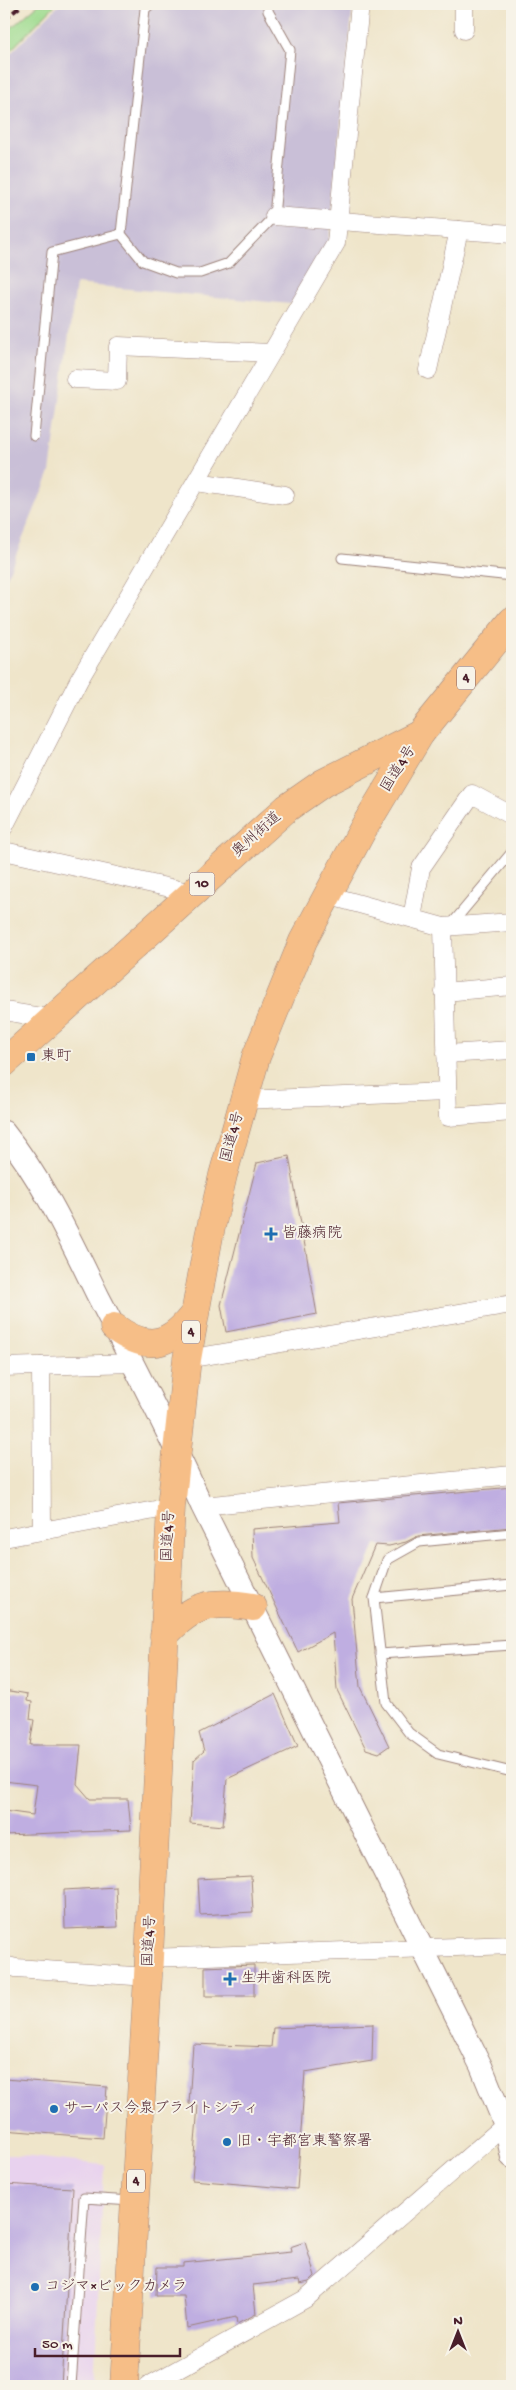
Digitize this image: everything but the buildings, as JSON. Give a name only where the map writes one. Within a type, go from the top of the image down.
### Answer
[{"type":"main road","name":"奥州街道","points":[[4,1062],[287,808],[323,783],[420,734],[512,621]]},
{"type":"main road","name":"国道4号","points":[[124,2386],[148,1967],[170,1507],[194,1314],[211,1227],[243,1100],[256,1057],[280,994],[327,895],[394,776],[420,734]]},
{"type":"main road","points":[[114,1327],[129,1338],[145,1343],[167,1340],[182,1330],[194,1314]]},
{"type":"main road","points":[[164,1636],[179,1619],[202,1607],[226,1602],[252,1607]]},
{"type":"street","points":[[4,827],[79,680],[336,243],[360,4]]},
{"type":"street","points":[[464,4],[464,30]]},
{"type":"street","points":[[274,216],[512,234]]},
{"type":"street","points":[[428,370],[459,230]]},
{"type":"street","points":[[75,379],[117,381],[118,346],[270,353]]},
{"type":"street","points":[[197,482],[285,495]]},
{"type":"street","points":[[412,918],[421,868],[472,794],[509,814]]},
{"type":"street","points":[[4,851],[193,893]]},
{"type":"street","points":[[327,895],[446,927],[512,922]]},
{"type":"street","points":[[446,927],[444,992],[448,1117],[512,1112]]},
{"type":"street","points":[[444,992],[512,986]]},
{"type":"street","points":[[4,1011],[53,1018]]},
{"type":"street","points":[[446,1054],[512,1050]]},
{"type":"street","points":[[243,1100],[447,1092]]},
{"type":"street","points":[[4,1132],[20,1152],[46,1193],[176,1448],[202,1506],[509,2122],[512,2157]]},
{"type":"street","points":[[187,1359],[512,1304]]},
{"type":"street","points":[[4,1367],[132,1363]]},
{"type":"street","points":[[41,1366],[42,1531]]},
{"type":"street","points":[[202,1506],[512,1475]]},
{"type":"street","points":[[4,1538],[170,1507]]},
{"type":"street","points":[[4,1965],[16,1968],[148,1967],[512,1945]]},
{"type":"street","points":[[148,2386],[305,2299],[509,2122]]},
{"type":"lane","points":[[151,4],[145,10],[121,234],[143,261],[176,273],[200,273],[229,263],[274,216],[290,50],[268,11],[268,4]]},
{"type":"lane","points":[[34,436],[52,252],[121,234]]},
{"type":"lane","points":[[342,558],[512,576]]},
{"type":"lane","points":[[446,927],[512,852]]},
{"type":"lane","points":[[512,1533],[419,1542],[387,1560],[374,1598],[386,1703],[409,1733],[438,1754],[512,1772]]},
{"type":"lane","points":[[374,1598],[512,1585]]},
{"type":"lane","points":[[380,1654],[512,1645]]},
{"type":"lane","points":[[71,2386],[84,2198],[135,2201]]},
{"type":"shaded area","points":[[60,4],[353,4],[329,241],[291,304],[76,284],[50,472],[4,584],[4,60]]},
{"type":"shaded area","points":[[4,2154],[104,2165],[94,2386],[4,2386]]},
{"type":"green space","points":[[39,4],[56,4],[4,57],[4,34]]},
{"type":"railway","points":[[4,20],[23,4]]},
{"type":"place","name":"東町","points":[[31,1057]]},
{"type":"place","name":"皆藤病院","points":[[271,1234]]},
{"type":"place","name":"生井歯科医院","points":[[230,1979]]},
{"type":"place","name":"サーパス今泉ブライトシティ","points":[[54,2109]]},
{"type":"place","name":"旧・宇都宮東警察署","points":[[227,2142]]},
{"type":"place","name":"コジマ×ビックカメラ","points":[[35,2287]]}]
